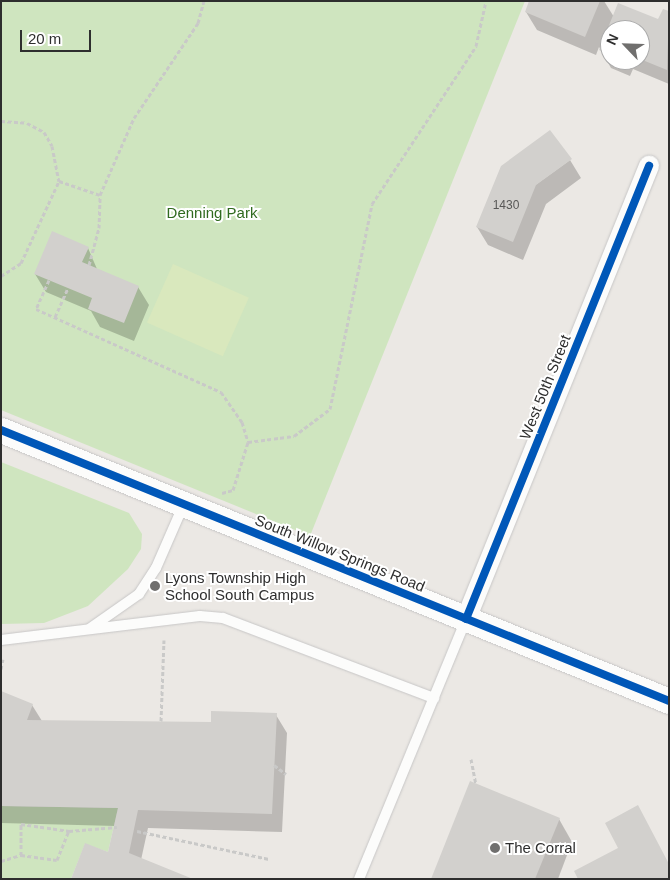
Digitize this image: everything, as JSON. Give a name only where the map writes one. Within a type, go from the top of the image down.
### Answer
[{"type":"street","name":"West 50th Street","points":[[466,619],[649,166]]},
{"type":"street","name":"South Willow Springs Road","points":[[1,430],[669,701]]},
{"type":"lane","points":[[83,632],[139,594],[156,568],[184,504]]},
{"type":"lane","points":[[1,640],[83,632],[200,616],[223,618],[434,698]]},
{"type":"lane","points":[[359,879],[466,619]]},
{"type":"path","points":[[89,265],[100,195],[134,118],[198,23],[204,1]]},
{"type":"path","points":[[248,442],[294,436],[330,409],[372,204],[476,46],[486,1]]},
{"type":"path","points":[[1,121],[27,123],[44,132],[52,146],[60,181],[21,264],[1,276]]},
{"type":"path","points":[[60,181],[100,195]]},
{"type":"path","points":[[49,280],[36,309],[222,392],[242,422],[248,442],[233,490],[218,494]]},
{"type":"path","points":[[54,317],[68,288]]},
{"type":"path","points":[[161,721],[164,640]]},
{"type":"path","points":[[1,669],[3,659]]},
{"type":"path","points":[[471,759],[476,784]]},
{"type":"path","points":[[274,765],[286,774]]},
{"type":"path","points":[[21,855],[21,824],[69,831],[117,828]]},
{"type":"path","points":[[1,860],[21,855],[57,860],[69,831]]},
{"type":"path","points":[[137,831],[269,859]]},
{"type":"green space","name":"Denning Park","points":[[1,1],[525,1],[310,536],[1,410]]},
{"type":"green space","points":[[173,264],[249,298],[223,356],[147,322]]},
{"type":"green space","points":[[1,462],[129,513],[142,534],[141,549],[128,569],[88,606],[44,623],[1,624]]},
{"type":"green space","points":[[1,806],[118,808],[108,852],[85,844],[71,879],[1,879]]},
{"type":"building","points":[[529,1],[600,1],[585,37],[525,12]]},
{"type":"building","points":[[618,3],[658,19],[663,9],[669,11],[667,70],[650,63],[650,20],[611,20]]},
{"type":"building","points":[[550,130],[572,159],[536,185],[513,242],[476,227],[501,166]]},
{"type":"building","points":[[52,231],[89,247],[82,262],[139,286],[124,323],[88,309],[92,298],[34,274]]},
{"type":"building","points":[[1,691],[33,704],[27,720],[211,722],[211,711],[277,713],[272,814],[138,810],[129,853],[193,879],[71,879],[85,843],[108,852],[118,808],[1,806]]},
{"type":"building","name":"The Corral","points":[[470,781],[560,818],[535,879],[431,879]]},
{"type":"building","points":[[638,805],[669,864],[669,879],[578,879],[574,871],[618,848],[605,823]]},
{"type":"cycle path","points":[[466,619],[649,166]]},
{"type":"cycle path","points":[[1,430],[669,701]]},
{"type":"place","name":"Lyons Township High School South Campus","points":[[155,586]]},
{"type":"place","name":"The Corral","points":[[495,848]]}]
